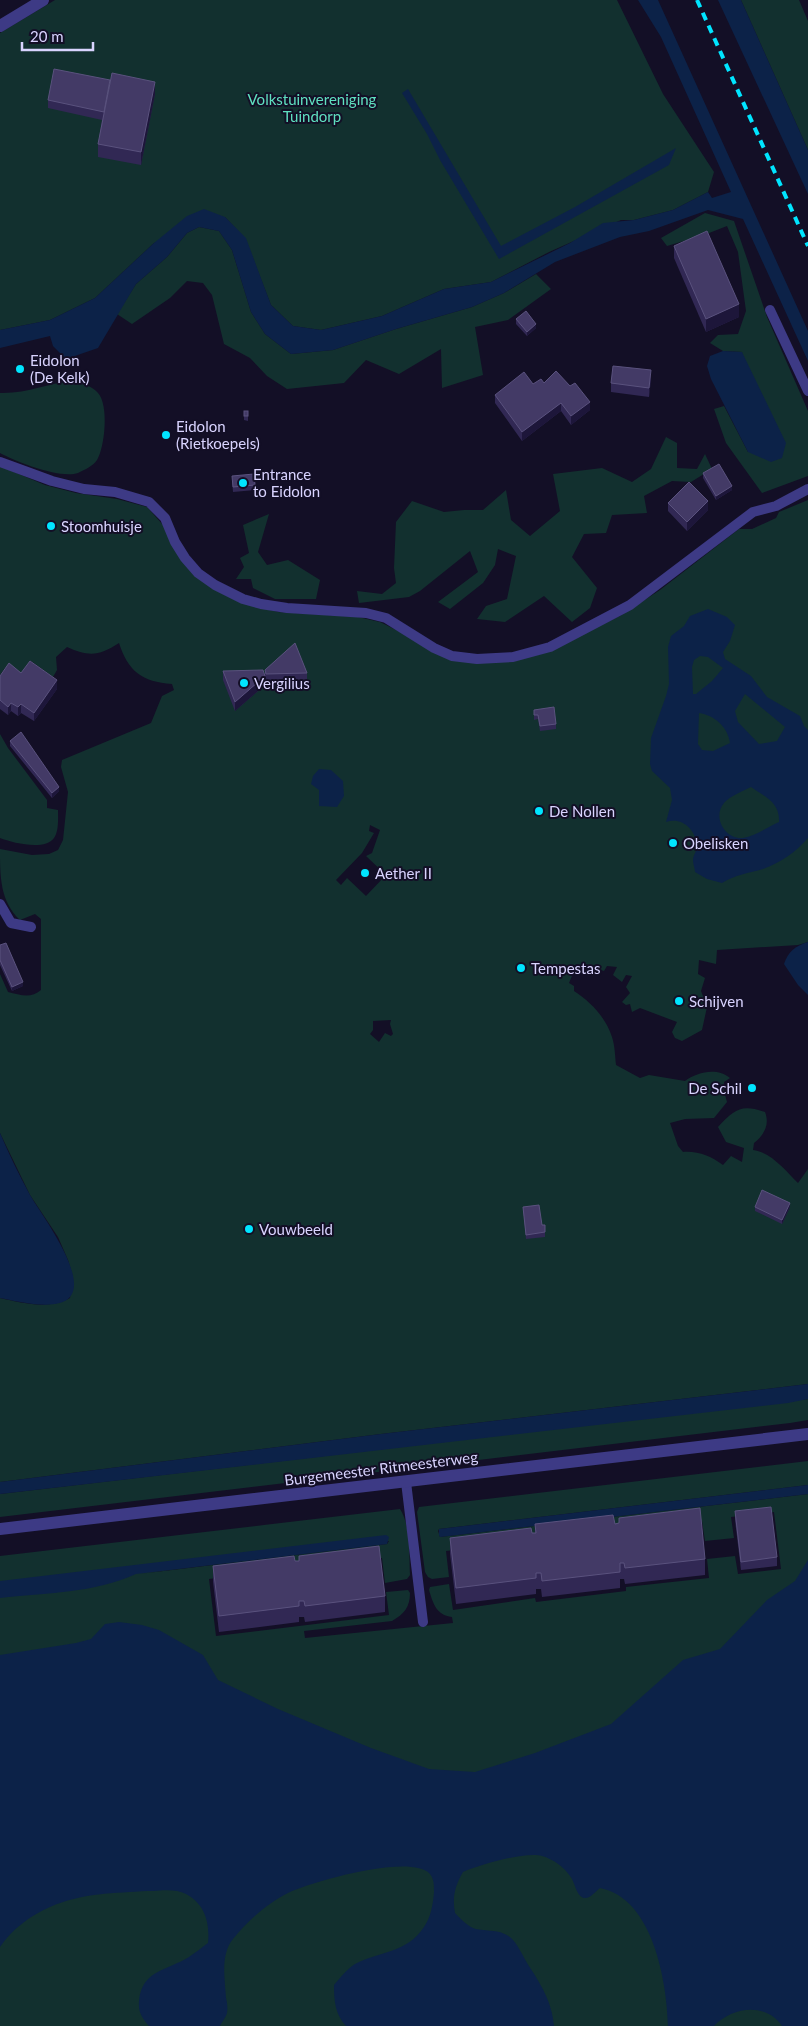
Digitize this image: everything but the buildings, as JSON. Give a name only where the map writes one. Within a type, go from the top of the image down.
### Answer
[{"type":"street","points":[[0,26],[43,0]]},
{"type":"street","name":"Burgemeester Ritmeesterweg","points":[[767,1439],[808,1429]]},
{"type":"street","name":"Burgemeester Ritmeesterweg","points":[[0,1529],[808,1434]]},
{"type":"lane","points":[[770,310],[808,391]]},
{"type":"lane","points":[[0,462],[52,481],[84,489],[115,492],[149,502],[165,518],[175,542],[185,558],[198,573],[215,585],[243,599],[287,608],[366,613],[386,618],[434,648],[452,656],[477,659],[513,657],[550,647],[630,605],[753,512],[776,506],[808,489]]},
{"type":"lane","points":[[0,904],[11,923],[31,927]]},
{"type":"lane","points":[[406,1482],[423,1622]]},
{"type":"green space","name":"Volkstuinvereniging Tuindorp","points":[[55,0],[617,0],[663,94],[714,172],[708,192],[673,210],[634,220],[621,220],[549,252],[491,282],[444,289],[382,316],[321,330],[293,326],[271,305],[245,238],[225,217],[154,243],[95,298],[50,320],[0,330],[0,33]]},
{"type":"green space","points":[[741,0],[799,0],[808,21],[808,150]]},
{"type":"green space","points":[[705,213],[734,221],[767,317],[808,411],[808,476],[762,493],[726,443],[714,409],[724,406],[748,452],[742,352],[723,351],[710,343],[718,335],[738,334],[746,311],[738,252],[727,226],[667,246],[661,238]]},
{"type":"green space","points":[[199,227],[219,231],[232,250],[251,312],[265,334],[291,354],[333,350],[472,307],[504,293],[536,274],[551,289],[508,320],[475,327],[483,375],[442,388],[441,349],[399,374],[366,360],[344,383],[287,389],[267,376],[250,358],[224,344],[212,295],[203,283],[187,281],[170,298],[132,324],[117,314],[136,284],[167,257],[187,233]]},
{"type":"green space","points":[[75,380],[96,391],[104,407],[104,436],[100,454],[95,462],[78,473],[60,474],[27,465],[0,453],[0,393],[19,392]]},
{"type":"green space","points":[[666,437],[677,443],[677,468],[697,469],[705,454],[712,469],[691,482],[672,481],[644,496],[647,513],[612,515],[606,533],[584,534],[572,557],[597,588],[590,608],[572,622],[544,596],[505,622],[477,619],[486,606],[507,599],[516,556],[498,549],[495,565],[483,583],[450,609],[438,602],[478,572],[470,551],[420,591],[409,597],[359,603],[357,591],[382,594],[396,583],[394,568],[396,522],[412,501],[444,512],[483,510],[506,490],[511,520],[530,536],[560,511],[553,474],[602,468],[632,482],[651,469]]},
{"type":"green space","points":[[0,466],[45,485],[147,507],[163,525],[181,560],[251,605],[278,612],[358,617],[380,622],[459,661],[558,646],[620,616],[660,590],[739,529],[752,529],[776,518],[779,512],[808,500],[808,942],[798,945],[717,950],[716,964],[699,960],[698,974],[705,978],[701,991],[707,1007],[702,1030],[682,1041],[675,1038],[672,1032],[677,1022],[640,1008],[632,1012],[630,1004],[626,1005],[622,1002],[630,993],[626,987],[632,976],[626,975],[622,982],[613,975],[617,967],[607,966],[604,971],[585,965],[574,971],[569,983],[574,986],[574,991],[597,1011],[606,1023],[613,1040],[616,1065],[640,1078],[649,1075],[685,1081],[701,1073],[713,1072],[730,1078],[724,1082],[727,1102],[714,1118],[685,1119],[670,1123],[678,1146],[683,1152],[694,1152],[704,1155],[723,1165],[731,1156],[742,1162],[744,1148],[726,1142],[718,1127],[734,1112],[750,1108],[765,1112],[767,1121],[761,1137],[754,1143],[753,1150],[772,1158],[798,1183],[808,1169],[808,1384],[381,1434],[0,1482],[0,1298],[44,1305],[62,1302],[70,1298],[73,1277],[58,1237],[30,1195],[0,1133],[0,974],[8,992],[33,995],[41,990],[41,919],[35,914],[20,920],[8,905],[2,888],[0,849],[32,855],[49,854],[58,850],[63,840],[68,792],[61,767],[62,760],[151,723],[162,696],[174,690],[172,684],[144,678],[132,668],[119,643],[106,651],[94,654],[88,654],[67,647],[56,657],[57,670],[53,677],[31,661],[20,677],[5,668],[0,675]],"holes":[[[370,825],[380,830],[372,853],[366,856],[386,875],[366,896],[347,878],[341,885],[336,880],[362,853],[374,833],[369,831]],[[391,1020],[390,1024],[393,1034],[391,1036],[385,1033],[379,1042],[370,1034],[373,1030],[373,1021]]]},
{"type":"green space","points":[[269,514],[258,552],[267,565],[288,560],[320,580],[316,599],[275,599],[253,588],[251,579],[236,579],[244,567],[240,558],[249,553],[243,525]]},
{"type":"green space","points":[[0,734],[8,748],[47,800],[47,808],[58,810],[57,832],[50,842],[28,845],[0,838]]},
{"type":"green space","points":[[808,1399],[808,1420],[790,1423],[0,1517],[0,1494]]},
{"type":"green space","points":[[808,1461],[808,1485],[439,1529],[438,1531],[440,1537],[808,1494],[808,2026],[0,2026],[0,1556],[400,1509],[404,1516],[409,1541],[410,1575],[407,1579],[385,1583],[382,1558],[209,1579],[216,1636],[389,1615],[386,1592],[408,1590],[410,1593],[406,1610],[392,1621],[304,1631],[305,1638],[453,1623],[452,1617],[442,1614],[436,1608],[429,1590],[430,1587],[449,1584],[453,1610],[535,1598],[536,1602],[626,1591],[626,1587],[709,1578],[707,1559],[735,1556],[738,1574],[781,1569],[774,1512],[731,1517],[734,1538],[705,1541],[702,1521],[446,1551],[449,1577],[432,1579],[425,1572],[417,1512],[419,1507]],"holes":[[[389,1541],[387,1544],[139,1574]]]},
{"type":"water","points":[[638,0],[658,0],[808,331],[808,361],[743,219],[708,210],[649,231],[620,237],[555,262],[504,293],[472,307],[333,350],[291,354],[265,334],[251,312],[232,250],[219,231],[199,227],[187,233],[167,257],[136,284],[98,348],[66,359],[53,346],[50,336],[0,348],[0,330],[50,320],[95,298],[154,243],[187,216],[204,209],[225,217],[246,238],[271,305],[293,326],[321,330],[382,316],[444,289],[491,282],[570,243],[603,223],[634,220],[673,210],[708,192],[712,198],[731,192],[661,37]]},
{"type":"water","points":[[718,0],[741,0],[808,150],[808,194]]},
{"type":"water","points":[[408,89],[501,246],[575,207],[676,148],[669,165],[499,259],[402,93]]},
{"type":"water","points":[[723,351],[742,352],[786,443],[782,458],[771,462],[748,452],[711,379],[707,366],[710,356]]},
{"type":"water","points":[[708,609],[727,617],[735,625],[730,641],[723,652],[725,659],[751,676],[767,697],[800,716],[808,730],[808,838],[776,864],[737,876],[722,883],[707,879],[695,872],[693,860],[697,847],[694,834],[691,829],[682,823],[677,821],[666,822],[672,800],[670,788],[652,771],[650,764],[651,738],[669,684],[668,647],[671,636],[684,626],[690,616]],"holes":[[[700,656],[708,657],[723,668],[712,681],[696,694],[693,694],[692,667],[694,660]],[[745,694],[785,727],[777,741],[759,744],[738,722],[735,711]],[[699,713],[715,719],[723,727],[730,743],[713,751],[702,750],[698,744]],[[751,787],[771,801],[779,815],[779,822],[743,838],[731,835],[722,826],[719,815],[724,803]]]},
{"type":"water","points":[[319,769],[331,770],[343,781],[344,796],[337,807],[319,806],[319,790],[311,784],[313,776]]},
{"type":"water","points":[[808,942],[808,995],[798,985],[784,964],[793,950],[799,945]]},
{"type":"water","points":[[0,1133],[30,1195],[61,1245],[73,1275],[74,1287],[70,1297],[56,1304],[26,1303],[0,1298]]},
{"type":"water","points":[[808,1384],[808,1399],[788,1403],[0,1494],[0,1482],[381,1434]]},
{"type":"water","points":[[808,1485],[808,1494],[440,1537],[439,1535],[439,1529]]},
{"type":"water","points":[[386,1535],[389,1537],[387,1544],[136,1574],[87,1589],[0,1598],[0,1581]]},
{"type":"water","points":[[808,1560],[808,2026],[782,2026],[767,2013],[749,2010],[739,2011],[730,2015],[714,2026],[668,2026],[664,1987],[654,1944],[645,1924],[633,1908],[618,1895],[600,1888],[588,1897],[581,1897],[568,1873],[554,1861],[535,1855],[502,1860],[463,1872],[455,1892],[454,1907],[455,1913],[470,1927],[501,1932],[513,1939],[545,1993],[551,2008],[554,2026],[346,2026],[339,2017],[336,2007],[334,1985],[355,1964],[410,1942],[417,1936],[428,1919],[433,1901],[433,1882],[430,1874],[419,1868],[383,1868],[317,1882],[280,1897],[258,1913],[233,1939],[226,1952],[224,1967],[227,2011],[220,2026],[149,2026],[140,2012],[139,2001],[141,1991],[150,1977],[189,1957],[208,1943],[207,1921],[202,1909],[198,1903],[182,1892],[167,1890],[111,1893],[86,1896],[62,1902],[29,1919],[10,1934],[0,1947],[0,1655],[91,1639],[105,1624],[119,1622],[142,1625],[159,1630],[203,1655],[218,1680],[278,1709],[371,1748],[429,1769],[475,1772],[535,1753],[611,1724],[683,1660],[720,1649],[767,1600],[795,1581]]},
{"type":"railway","points":[[697,0],[808,246]]},
{"type":"place","name":"Eidolon (De Kelk)","points":[[20,369]]},
{"type":"place","name":"Eidolon (Rietkoepels)","points":[[166,435]]},
{"type":"place","name":"Entrance to Eidolon","points":[[243,483]]},
{"type":"place","name":"Stoomhuisje","points":[[51,526]]},
{"type":"place","name":"Vergilius","points":[[244,683]]},
{"type":"place","name":"De Nollen","points":[[539,811]]},
{"type":"place","name":"Obelisken","points":[[673,843]]},
{"type":"place","name":"Aether II","points":[[365,873]]},
{"type":"place","name":"Tempestas","points":[[521,968]]},
{"type":"place","name":"Schijven","points":[[679,1001]]},
{"type":"place","name":"De Schil","points":[[752,1088]]},
{"type":"place","name":"Vouwbeeld","points":[[249,1229]]}]
